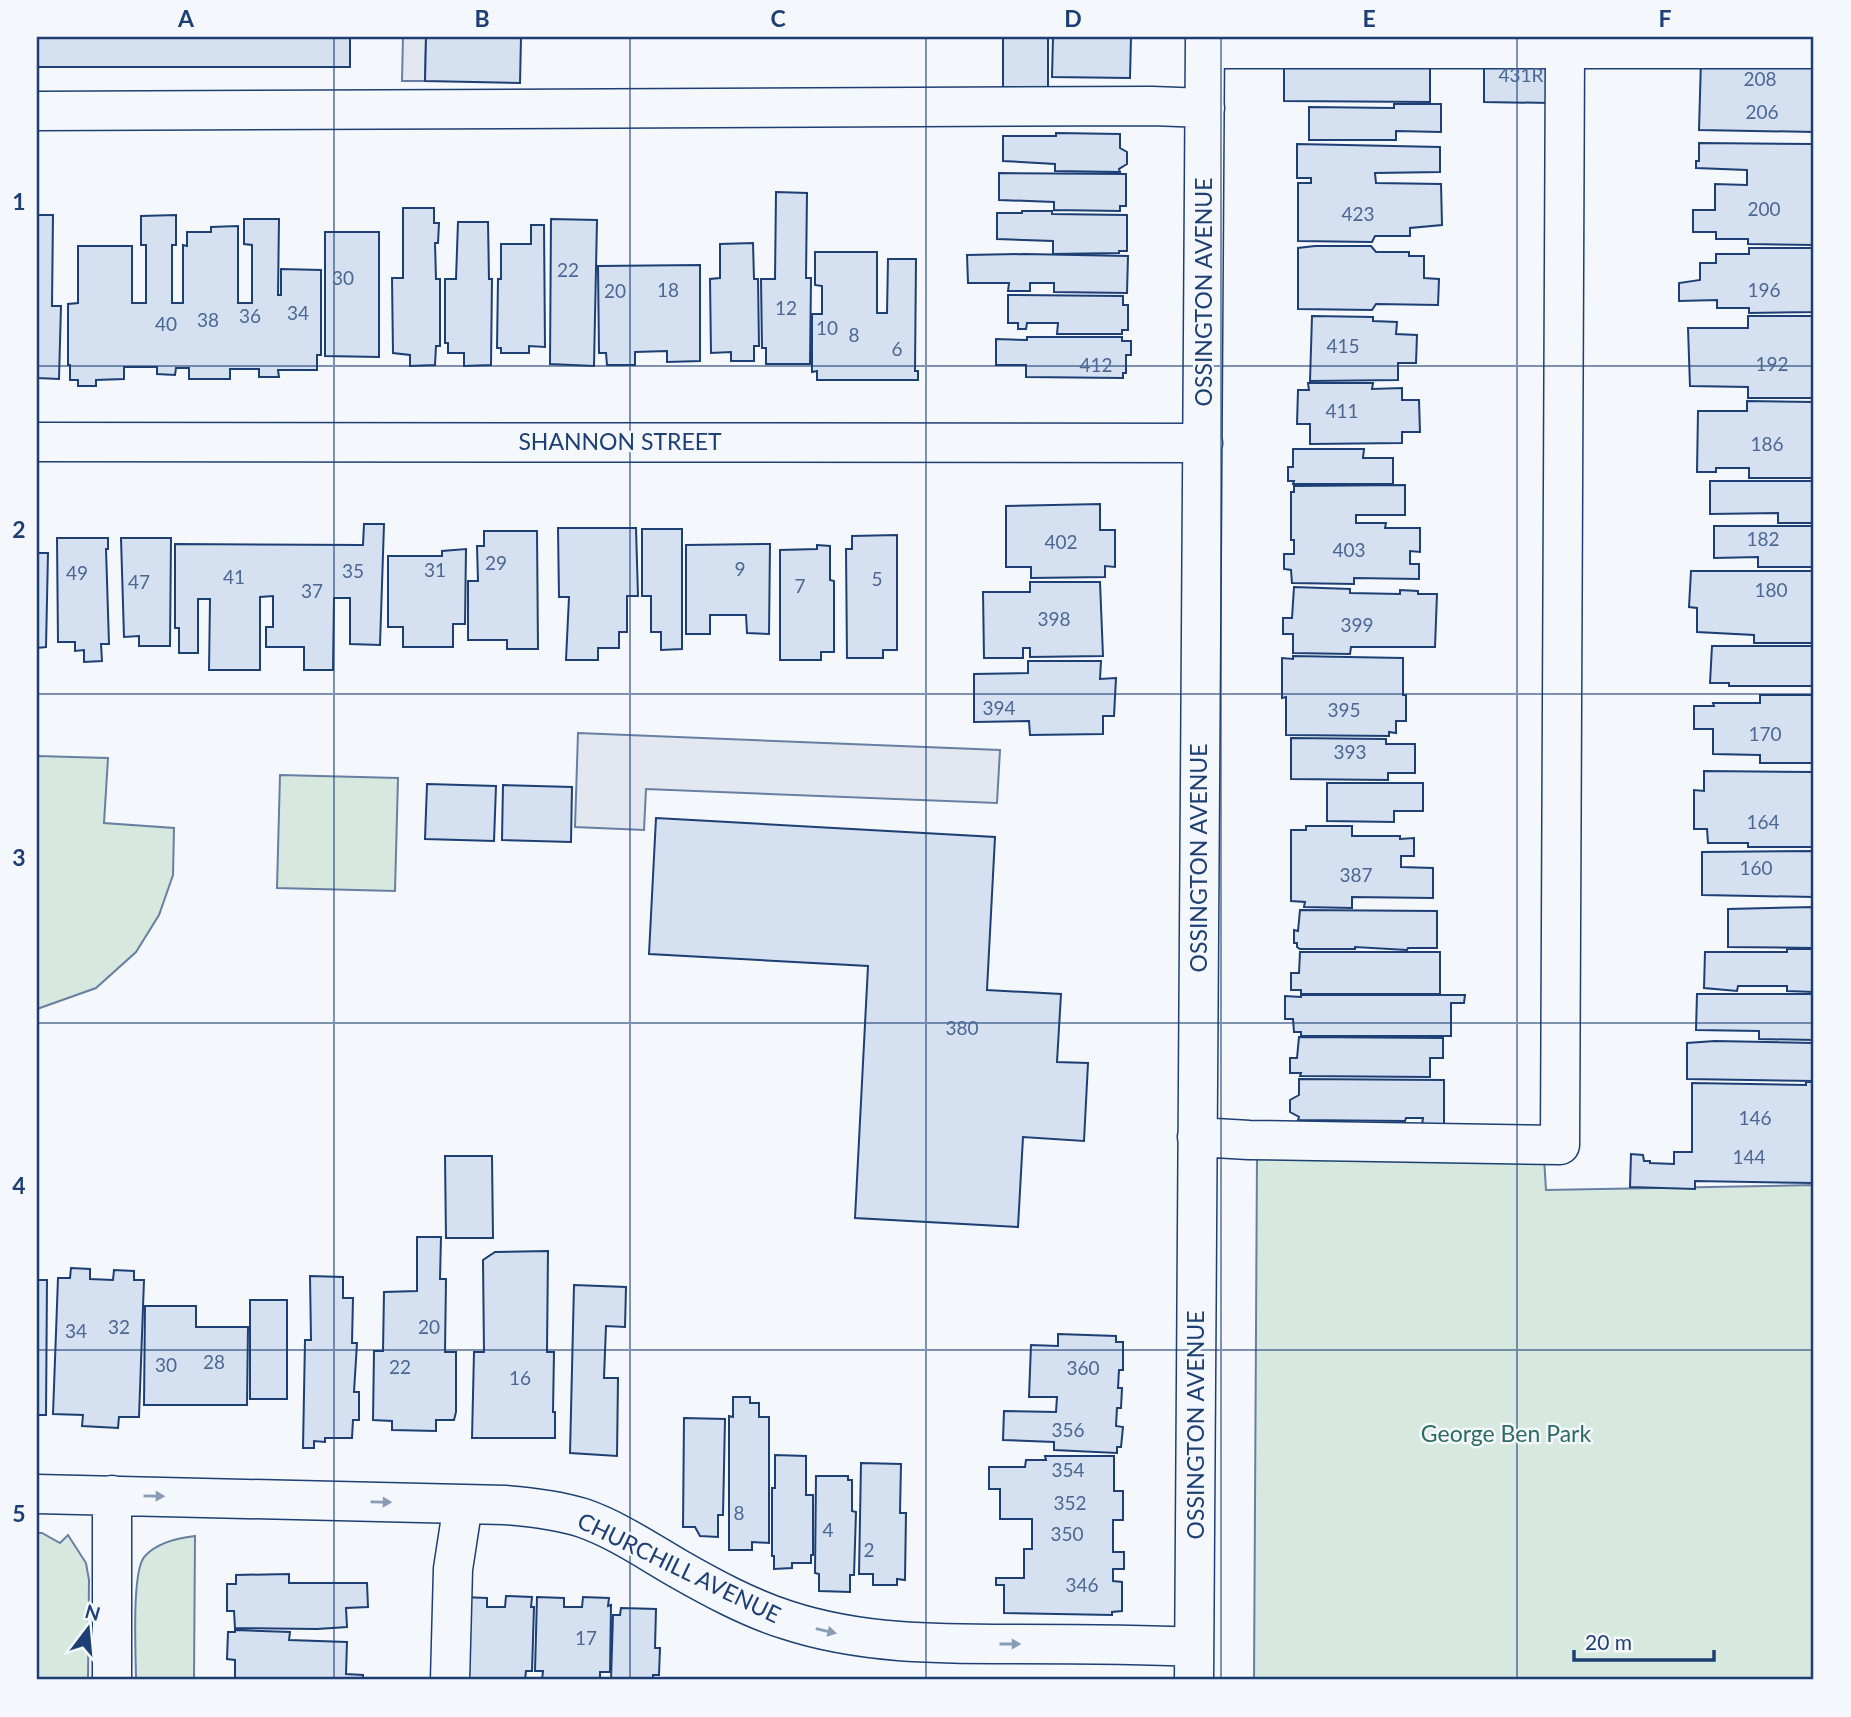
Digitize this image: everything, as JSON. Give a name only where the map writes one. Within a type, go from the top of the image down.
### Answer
[{"type":"street","points":[[1205,43],[1565,50],[1814,49]]},
{"type":"street","name":"OSSINGTON AVENUE","points":[[1194,1664],[1205,43]]},
{"type":"street","points":[[1197,1137],[1560,1145],[1565,50]]},
{"type":"street","points":[[37,111],[1138,106],[1205,108]]},
{"type":"street","name":"SHANNON STREET","points":[[37,442],[1203,443]]},
{"type":"street","name":"CHURCHILL AVENUE","points":[[37,1494],[546,1508],[584,1518],[628,1538],[677,1568],[753,1607],[786,1620],[835,1633],[942,1644],[1136,1644],[1194,1664]]},
{"type":"street","points":[[111,1680],[112,1495]]},
{"type":"street","points":[[450,1680],[453,1569],[463,1504]]},
{"type":"green space","points":[[37,756],[108,758],[104,823],[174,828],[173,875],[159,915],[136,952],[96,988],[37,1009]]},
{"type":"green space","points":[[280,775],[398,778],[395,891],[277,888]]},
{"type":"green space","name":"George Ben Park","points":[[1257,1156],[1544,1158],[1546,1190],[1814,1185],[1814,1680],[1254,1680]]},
{"type":"green space","points":[[37,1533],[60,1543],[68,1535],[86,1563],[89,1580],[88,1680],[37,1680]]},
{"type":"green space","points":[[195,1536],[194,1680],[136,1680],[136,1595],[141,1564],[150,1551],[161,1544]]},
{"type":"shaded area","points":[[403,37],[426,37],[425,81],[402,81]]},
{"type":"shaded area","points":[[578,733],[1000,750],[997,803],[646,789],[644,830],[575,827]]},
{"type":"building","points":[[37,37],[350,37],[350,67],[37,67]]},
{"type":"building","points":[[426,37],[521,37],[520,83],[425,81]]},
{"type":"building","points":[[1003,37],[1048,37],[1048,87],[1003,87]]},
{"type":"building","points":[[1053,37],[1131,37],[1130,78],[1052,77]]},
{"type":"building","points":[[1484,59],[1552,59],[1551,103],[1484,102]]},
{"type":"building","points":[[1284,60],[1430,61],[1430,102],[1284,101]]},
{"type":"building","points":[[1701,60],[1814,62],[1814,132],[1699,130]]},
{"type":"building","points":[[1394,104],[1441,104],[1441,132],[1396,131],[1396,140],[1309,140],[1309,107],[1394,108]]},
{"type":"building","points":[[1056,133],[1120,134],[1120,148],[1127,152],[1127,164],[1119,169],[1120,172],[1055,171],[1055,164],[1003,161],[1003,136],[1056,136]]},
{"type":"building","points":[[1699,143],[1814,144],[1814,245],[1748,244],[1748,239],[1716,239],[1716,232],[1693,232],[1693,210],[1715,210],[1715,184],[1747,185],[1747,170],[1696,168],[1696,161],[1699,161]]},
{"type":"building","points":[[1297,144],[1440,147],[1440,172],[1375,173],[1376,183],[1441,184],[1442,225],[1410,228],[1410,236],[1375,236],[1372,242],[1298,241],[1298,183],[1311,183],[1311,178],[1297,178]]},
{"type":"building","points":[[999,173],[1126,174],[1126,206],[1120,206],[1120,211],[1054,210],[1054,202],[999,200]]},
{"type":"building","points":[[776,192],[807,193],[806,278],[811,278],[810,364],[766,364],[766,348],[762,348],[761,279],[775,279]]},
{"type":"building","points":[[403,208],[434,208],[434,223],[439,223],[438,243],[435,243],[436,279],[440,279],[440,346],[436,346],[435,365],[410,366],[410,355],[393,353],[392,278],[403,278]]},
{"type":"building","points":[[1022,211],[1127,215],[1127,251],[1053,254],[1053,241],[997,239],[997,213]]},
{"type":"building","points":[[37,215],[53,215],[52,306],[61,306],[59,379],[37,378]]},
{"type":"building","points":[[176,215],[176,245],[172,245],[172,303],[183,303],[183,245],[187,246],[187,232],[211,232],[211,227],[238,226],[238,303],[252,303],[252,245],[244,244],[244,219],[279,219],[278,295],[281,295],[281,269],[321,270],[321,355],[317,355],[317,370],[278,370],[279,377],[259,377],[259,369],[230,369],[230,379],[189,379],[189,368],[176,368],[175,375],[157,374],[157,367],[124,367],[124,379],[96,380],[96,386],[78,386],[78,380],[70,380],[68,304],[78,303],[78,246],[132,246],[132,303],[146,303],[146,245],[141,245],[141,216]]},
{"type":"building","points":[[551,219],[597,220],[594,366],[550,364]]},
{"type":"building","points":[[458,222],[488,222],[489,279],[492,279],[491,365],[464,366],[464,353],[448,353],[448,343],[445,343],[445,279],[456,279]]},
{"type":"building","points":[[531,225],[544,225],[545,347],[529,346],[529,353],[501,353],[501,348],[497,348],[501,244],[531,244]]},
{"type":"building","points":[[325,232],[379,232],[379,357],[325,356]]},
{"type":"building","points":[[753,243],[754,279],[758,279],[759,346],[754,346],[754,361],[731,361],[731,352],[711,353],[710,279],[720,278],[720,244]]},
{"type":"building","points":[[1371,246],[1376,252],[1409,252],[1409,256],[1424,256],[1424,278],[1439,279],[1438,305],[1376,304],[1372,310],[1298,309],[1298,248]]},
{"type":"building","points":[[1749,248],[1814,248],[1814,312],[1749,313],[1749,308],[1717,308],[1717,300],[1679,301],[1679,283],[1700,280],[1700,263],[1716,263],[1716,254],[1749,254]]},
{"type":"building","points":[[815,252],[877,252],[877,313],[887,313],[888,259],[916,259],[915,371],[918,371],[918,380],[817,380],[817,371],[812,372],[812,314],[822,314],[822,286],[815,285]]},
{"type":"building","points":[[967,255],[1128,256],[1127,293],[1054,292],[1054,283],[1030,283],[1030,291],[1008,291],[1009,283],[968,283]]},
{"type":"building","points":[[700,265],[700,361],[667,362],[667,351],[635,352],[635,365],[607,365],[606,353],[599,353],[598,266]]},
{"type":"building","points":[[1008,295],[1123,296],[1123,305],[1128,305],[1128,330],[1122,330],[1122,334],[1057,334],[1058,323],[1027,323],[1026,329],[1018,329],[1018,323],[1008,323]]},
{"type":"building","points":[[1312,316],[1373,317],[1373,321],[1397,322],[1396,334],[1417,335],[1416,363],[1398,363],[1398,380],[1310,381]]},
{"type":"building","points":[[1748,316],[1814,316],[1814,398],[1748,398],[1748,387],[1690,386],[1688,328],[1748,328]]},
{"type":"building","points":[[1027,337],[1122,337],[1122,341],[1131,341],[1131,355],[1126,355],[1126,373],[1123,373],[1123,378],[1026,377],[1026,365],[996,365],[996,339],[1027,340]]},
{"type":"building","points":[[1308,383],[1373,383],[1372,389],[1402,388],[1402,400],[1419,400],[1420,432],[1402,432],[1402,443],[1310,444],[1310,424],[1297,424],[1298,390],[1309,390]]},
{"type":"building","points":[[1747,401],[1814,402],[1814,478],[1749,478],[1749,468],[1716,468],[1716,472],[1697,472],[1698,411],[1747,411]]},
{"type":"building","points":[[1293,449],[1364,449],[1363,458],[1393,458],[1393,484],[1293,484],[1294,481],[1288,481],[1288,467],[1293,467]]},
{"type":"building","points":[[1710,481],[1814,481],[1814,523],[1778,523],[1778,513],[1710,514]]},
{"type":"building","points":[[1405,485],[1405,515],[1356,515],[1356,523],[1386,523],[1385,528],[1420,528],[1420,552],[1410,551],[1410,564],[1419,564],[1419,579],[1354,578],[1354,584],[1292,583],[1291,570],[1284,569],[1284,554],[1294,554],[1294,540],[1291,540],[1291,492],[1294,492],[1294,486]]},
{"type":"building","points":[[1100,504],[1100,530],[1115,530],[1115,567],[1105,566],[1105,577],[1031,578],[1031,567],[1006,567],[1006,506]]},
{"type":"building","points":[[364,524],[384,524],[380,645],[350,644],[350,598],[334,598],[333,670],[304,670],[304,647],[266,647],[266,627],[273,627],[273,596],[260,597],[260,670],[209,670],[210,599],[198,599],[198,653],[179,653],[179,628],[175,628],[175,544],[363,545]]},
{"type":"building","points":[[1714,526],[1814,526],[1814,567],[1758,567],[1758,557],[1714,558]]},
{"type":"building","points":[[558,528],[636,528],[638,596],[627,596],[627,632],[619,632],[619,648],[598,648],[598,660],[566,660],[569,597],[559,597]]},
{"type":"building","points":[[642,529],[682,529],[682,649],[661,650],[661,632],[651,632],[651,596],[642,596]]},
{"type":"building","points":[[484,531],[537,531],[538,649],[507,649],[507,640],[468,640],[468,581],[478,581],[477,546],[484,546]]},
{"type":"building","points":[[897,535],[897,650],[883,650],[883,658],[847,658],[846,549],[852,549],[852,536]]},
{"type":"building","points":[[57,538],[108,538],[106,549],[109,644],[101,644],[102,661],[84,662],[84,650],[75,651],[75,642],[58,642]]},
{"type":"building","points":[[121,538],[171,538],[170,646],[139,646],[139,636],[124,637]]},
{"type":"building","points":[[770,544],[769,634],[747,633],[746,615],[710,615],[710,634],[686,634],[686,545]]},
{"type":"building","points":[[817,545],[830,546],[830,580],[834,581],[834,652],[821,652],[821,660],[780,660],[780,550],[817,549]]},
{"type":"building","points":[[466,549],[465,624],[453,624],[453,647],[403,647],[403,627],[388,627],[388,556],[442,556],[442,551]]},
{"type":"building","points":[[37,553],[48,553],[46,647],[37,648]]},
{"type":"building","points":[[1691,571],[1814,571],[1814,643],[1754,643],[1754,635],[1697,632],[1697,608],[1689,607]]},
{"type":"building","points":[[1030,582],[1100,582],[1103,656],[1030,657],[1030,648],[1023,648],[1023,658],[984,658],[983,592],[1030,592]]},
{"type":"building","points":[[1294,587],[1350,589],[1350,593],[1400,594],[1400,590],[1437,594],[1435,647],[1351,647],[1350,654],[1293,653],[1293,634],[1283,634],[1283,618],[1292,618]]},
{"type":"building","points":[[1712,646],[1814,646],[1814,686],[1729,686],[1729,683],[1710,683]]},
{"type":"building","points":[[1293,656],[1403,658],[1406,721],[1396,721],[1396,733],[1389,732],[1389,736],[1286,735],[1282,658],[1293,659]]},
{"type":"building","points":[[1028,661],[1101,661],[1100,679],[1116,678],[1114,716],[1103,716],[1103,734],[1030,735],[1029,721],[974,722],[974,674],[1028,673]]},
{"type":"building","points":[[1760,695],[1814,695],[1814,763],[1760,763],[1760,755],[1713,754],[1713,729],[1694,729],[1694,706],[1714,706],[1713,703],[1760,703]]},
{"type":"building","points":[[1291,738],[1386,739],[1386,744],[1415,744],[1415,773],[1388,773],[1388,780],[1291,779]]},
{"type":"building","points":[[1704,771],[1814,772],[1814,847],[1748,847],[1748,843],[1708,843],[1707,829],[1694,829],[1694,790],[1704,791]]},
{"type":"building","points":[[1327,783],[1423,783],[1423,811],[1394,811],[1394,822],[1327,821]]},
{"type":"building","points":[[427,784],[496,786],[494,841],[425,839]]},
{"type":"building","points":[[503,785],[572,787],[571,842],[502,840]]},
{"type":"building","points":[[656,818],[995,837],[987,990],[1061,994],[1057,1062],[1088,1063],[1084,1141],[1023,1137],[1018,1227],[855,1218],[868,966],[649,954]]},
{"type":"building","points":[[1306,826],[1352,826],[1352,836],[1414,838],[1414,856],[1401,856],[1401,867],[1433,868],[1433,898],[1352,897],[1352,908],[1304,907],[1305,902],[1291,901],[1291,830],[1306,830]]},
{"type":"building","points":[[1814,851],[1814,897],[1702,895],[1702,852]]},
{"type":"building","points":[[1814,907],[1814,948],[1728,947],[1728,909]]},
{"type":"building","points":[[1300,910],[1437,911],[1437,948],[1300,949],[1297,943],[1294,943],[1294,930],[1298,931]]},
{"type":"building","points":[[1787,949],[1814,949],[1814,992],[1787,991],[1787,986],[1738,986],[1737,991],[1704,988],[1705,952],[1787,952]]},
{"type":"building","points":[[1300,952],[1440,952],[1440,994],[1301,994],[1301,990],[1291,990],[1291,973],[1299,973]]},
{"type":"building","points":[[1697,994],[1814,994],[1814,1040],[1759,1039],[1759,1031],[1696,1030]]},
{"type":"building","points":[[1465,995],[1464,1003],[1451,1003],[1451,1036],[1301,1036],[1301,1032],[1294,1032],[1293,1019],[1285,1019],[1285,996]]},
{"type":"building","points":[[1299,1037],[1443,1038],[1443,1058],[1430,1058],[1430,1077],[1300,1076],[1301,1073],[1290,1073],[1290,1058],[1297,1058]]},
{"type":"building","points":[[1687,1043],[1814,1043],[1814,1081],[1687,1079]]},
{"type":"building","points":[[1299,1079],[1444,1080],[1444,1124],[1422,1125],[1423,1118],[1406,1118],[1405,1121],[1298,1120],[1299,1117],[1290,1112],[1290,1100],[1299,1095]]},
{"type":"building","points":[[1806,1082],[1814,1082],[1814,1183],[1695,1181],[1695,1189],[1630,1187],[1631,1154],[1643,1155],[1644,1161],[1650,1163],[1674,1164],[1674,1152],[1692,1152],[1692,1083],[1806,1085]]},
{"type":"building","points":[[445,1156],[492,1156],[493,1238],[446,1238]]},
{"type":"building","points":[[417,1237],[441,1237],[440,1279],[446,1279],[445,1352],[456,1352],[454,1420],[436,1420],[436,1431],[392,1430],[392,1421],[373,1420],[374,1351],[383,1351],[384,1292],[417,1291]]},
{"type":"building","points":[[548,1251],[547,1352],[554,1352],[555,1438],[472,1438],[474,1352],[484,1352],[483,1260],[495,1252]]},
{"type":"building","points":[[71,1268],[90,1269],[90,1279],[113,1280],[114,1270],[134,1271],[134,1280],[144,1280],[139,1417],[119,1417],[118,1428],[82,1426],[83,1415],[53,1414],[58,1278],[70,1278]]},
{"type":"building","points":[[310,1276],[343,1277],[343,1298],[353,1298],[352,1343],[357,1343],[354,1392],[359,1392],[359,1420],[353,1420],[352,1438],[325,1438],[325,1442],[314,1441],[314,1448],[303,1448],[305,1340],[311,1340]]},
{"type":"building","points":[[37,1280],[47,1280],[46,1415],[37,1415]]},
{"type":"building","points":[[574,1285],[626,1287],[625,1327],[606,1326],[604,1378],[618,1378],[617,1456],[570,1453]]},
{"type":"building","points":[[250,1300],[287,1300],[287,1399],[250,1399]]},
{"type":"building","points":[[145,1306],[196,1306],[196,1327],[248,1327],[247,1405],[144,1405]]},
{"type":"building","points":[[1058,1334],[1116,1336],[1116,1342],[1123,1342],[1123,1370],[1119,1370],[1118,1388],[1122,1388],[1121,1408],[1117,1408],[1116,1426],[1123,1427],[1121,1447],[1117,1447],[1117,1453],[1054,1450],[1054,1442],[1003,1440],[1004,1411],[1056,1412],[1057,1397],[1029,1397],[1031,1345],[1058,1346]]},
{"type":"building","points":[[733,1397],[750,1397],[750,1403],[759,1403],[759,1417],[769,1417],[769,1543],[752,1542],[752,1550],[729,1550],[729,1416],[733,1417]]},
{"type":"building","points":[[684,1418],[725,1419],[723,1515],[718,1515],[718,1537],[700,1536],[695,1527],[683,1527]]},
{"type":"building","points":[[775,1455],[806,1456],[806,1495],[813,1495],[811,1563],[792,1563],[792,1568],[774,1569],[772,1556]]},
{"type":"building","points":[[1045,1456],[1114,1456],[1114,1491],[1123,1491],[1123,1520],[1113,1520],[1113,1552],[1124,1552],[1124,1569],[1113,1569],[1113,1581],[1122,1582],[1122,1611],[1112,1612],[1112,1615],[1004,1613],[1004,1585],[996,1585],[996,1578],[1024,1578],[1024,1549],[1032,1549],[1032,1519],[1000,1519],[1000,1489],[989,1489],[989,1467],[1025,1467],[1026,1460],[1046,1460]]},
{"type":"building","points":[[861,1463],[901,1464],[900,1513],[906,1513],[905,1580],[897,1579],[897,1585],[873,1585],[873,1574],[859,1574]]},
{"type":"building","points":[[816,1476],[848,1476],[848,1480],[852,1480],[852,1511],[856,1512],[854,1575],[850,1575],[850,1592],[819,1591],[819,1574],[815,1573]]},
{"type":"building","points":[[289,1574],[289,1583],[367,1583],[368,1607],[346,1608],[347,1627],[235,1628],[234,1611],[227,1611],[227,1584],[236,1584],[236,1575]]},
{"type":"building","points":[[506,1596],[532,1597],[532,1671],[526,1671],[525,1680],[467,1680],[463,1597],[487,1598],[487,1607],[505,1607]]},
{"type":"building","points":[[537,1597],[564,1598],[564,1607],[582,1607],[583,1597],[609,1598],[610,1672],[600,1672],[600,1680],[542,1680],[543,1671],[535,1671]]},
{"type":"building","points":[[621,1608],[656,1609],[655,1648],[660,1648],[659,1675],[653,1675],[653,1680],[611,1680],[613,1615],[620,1615]]},
{"type":"building","points":[[228,1632],[290,1632],[289,1640],[347,1642],[346,1674],[363,1675],[363,1680],[235,1680],[235,1660],[227,1659]]},
{"type":"building","points":[[1012,1678],[1111,1679],[1012,1680]]}]
